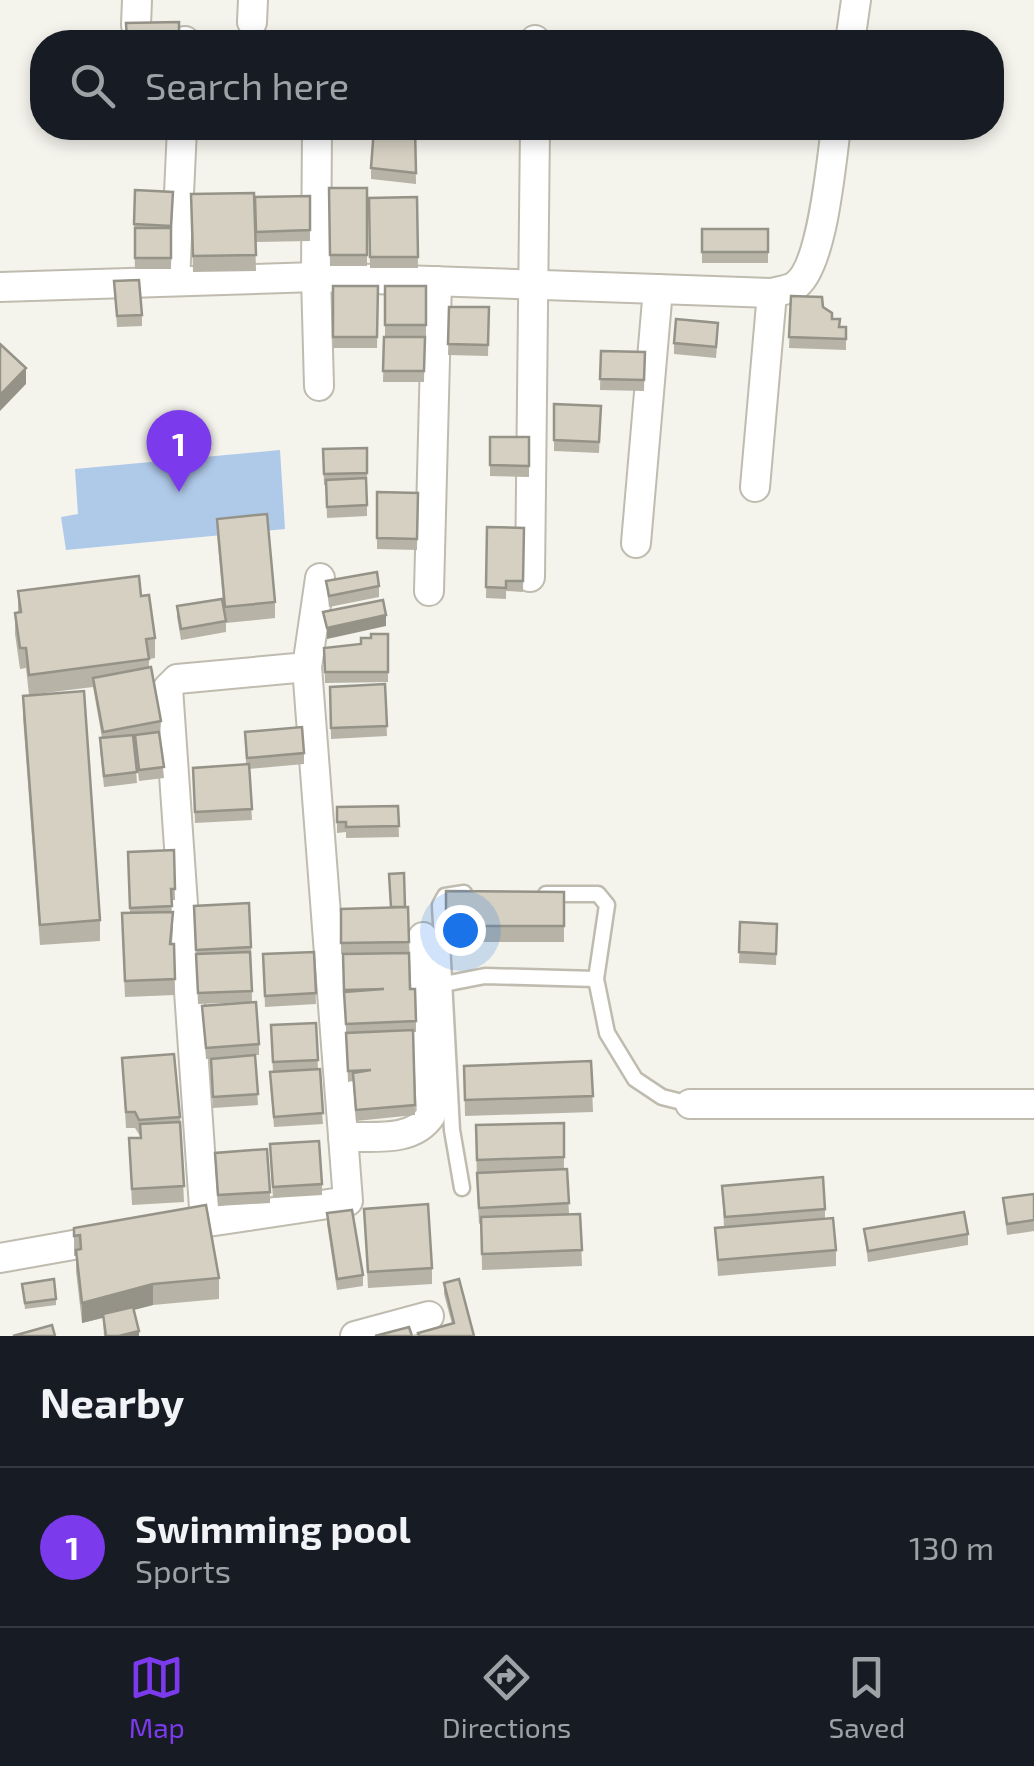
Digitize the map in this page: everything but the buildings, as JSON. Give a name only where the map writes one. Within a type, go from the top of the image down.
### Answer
[{"type":"street","points":[[852,30],[856,0]]},
{"type":"street","points":[[176,282],[182,140]]},
{"type":"street","points":[[317,140],[319,386]]},
{"type":"street","points":[[530,577],[535,140]]},
{"type":"street","points":[[0,287],[316,277],[772,292],[794,286],[818,246],[834,140]]},
{"type":"street","points":[[429,592],[437,281]]},
{"type":"street","points":[[636,543],[658,289]]},
{"type":"street","points":[[755,487],[772,292]]},
{"type":"street","points":[[0,1258],[348,1201],[307,667],[320,578]]},
{"type":"street","points":[[205,1222],[168,688],[177,679],[307,667]]},
{"type":"street","points":[[343,1137],[408,1134],[423,1128],[432,1114],[423,937]]},
{"type":"street","points":[[690,1104],[1034,1104]]},
{"type":"street","points":[[355,1336],[429,1316]]},
{"type":"lane","points":[[462,1188],[452,1130],[440,905],[445,896],[472,894]]},
{"type":"lane","points":[[526,894],[598,894],[604,898],[607,905],[596,979],[607,1033],[635,1079],[662,1097],[690,1104]]},
{"type":"lane","points":[[444,984],[486,976],[596,979]]},
{"type":"water","points":[[280,450],[285,529],[66,550],[61,517],[78,514],[75,469]]},
{"type":"place","name":"Swimming pool","points":[[179,492]]}]
